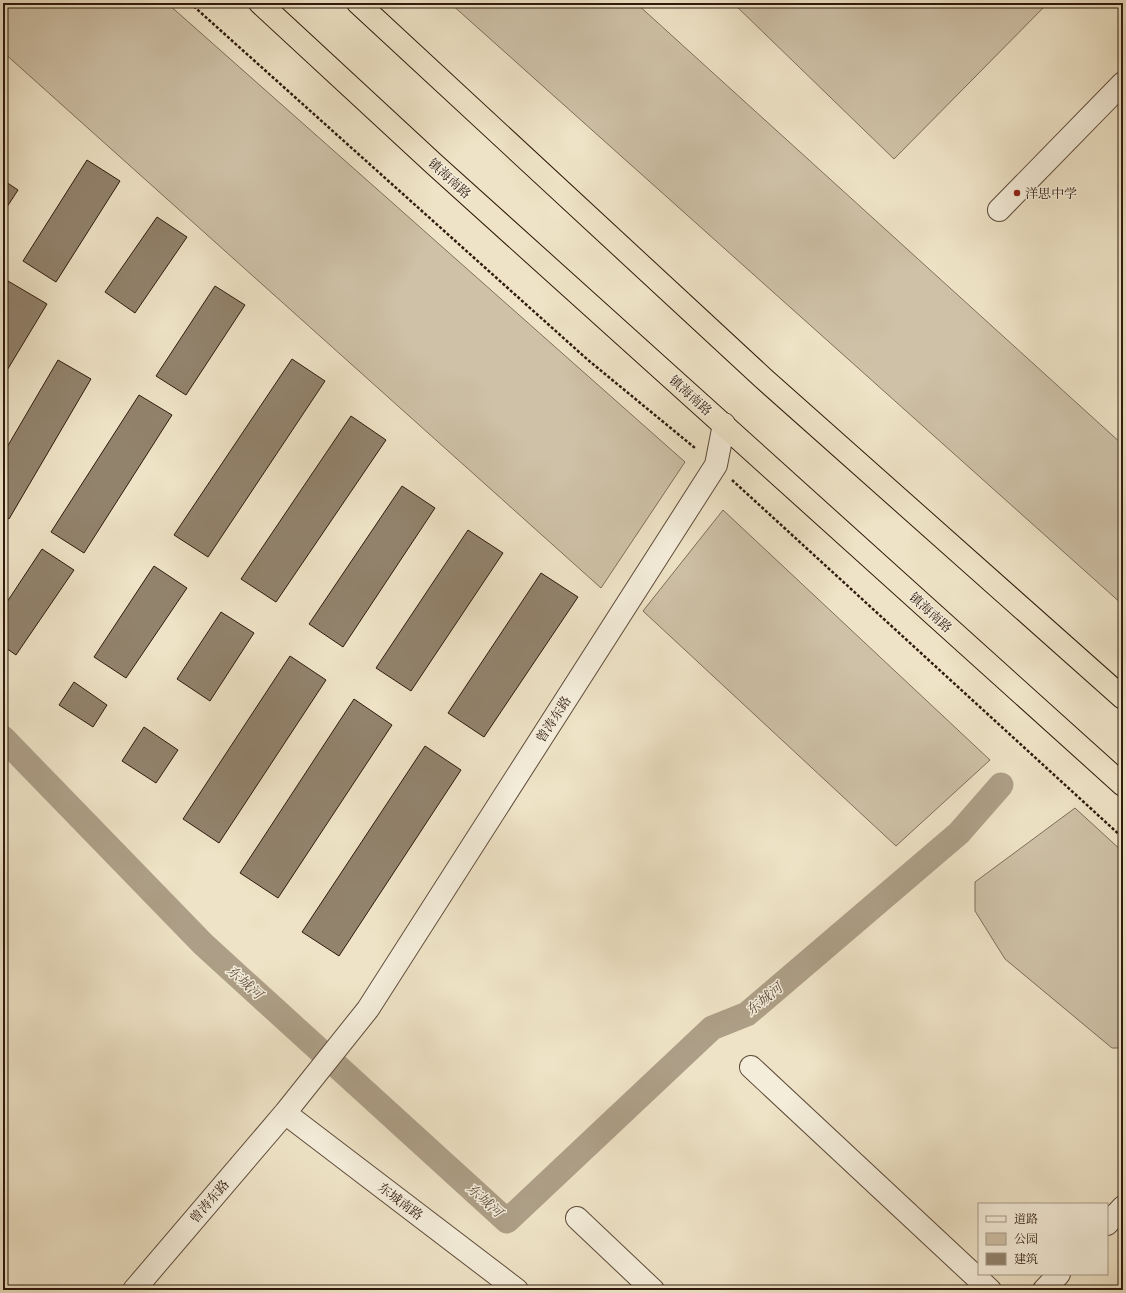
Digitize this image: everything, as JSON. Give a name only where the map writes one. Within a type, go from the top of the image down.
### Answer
[{"type":"highway","name":"镇海南路","points":[[260,3],[434,164],[1123,785]]},
{"type":"highway","points":[[358,3],[763,378],[1123,698]]},
{"type":"street","points":[[999,210],[1123,84]]},
{"type":"street","name":"曾涛东路","points":[[134,1290],[285,1113],[368,1009],[716,465],[724,424]]},
{"type":"street","points":[[751,1066],[990,1290]]},
{"type":"street","name":"东城南路","points":[[285,1113],[517,1290]]},
{"type":"street","points":[[1108,1223],[1123,1208]]},
{"type":"street","points":[[577,1218],[653,1290]]},
{"type":"street","points":[[1044,1290],[1058,1275]]},
{"type":"path","points":[[190,3],[588,360],[716,465],[1123,838]]},
{"type":"green space","points":[[3,3],[167,3],[685,462],[601,588],[3,52]]},
{"type":"green space","points":[[450,3],[636,3],[1123,445],[1123,605]]},
{"type":"green space","points":[[733,3],[1048,3],[894,159]]},
{"type":"green space","points":[[723,510],[990,760],[896,846],[643,611]]},
{"type":"green space","points":[[1075,808],[1123,852],[1123,1048],[1112,1048],[1005,959],[975,911],[975,882]]},
{"type":"building","points":[[87,160],[120,181],[56,282],[23,261]]},
{"type":"building","points":[[3,180],[18,190],[3,213]]},
{"type":"building","points":[[157,217],[187,237],[135,313],[105,292]]},
{"type":"building","points":[[8,281],[47,304],[3,377],[3,290]]},
{"type":"building","points":[[215,286],[245,305],[186,395],[156,376]]},
{"type":"building","points":[[292,359],[325,381],[208,557],[174,535]]},
{"type":"building","points":[[58,360],[91,379],[9,519],[3,515],[3,454]]},
{"type":"building","points":[[139,395],[172,415],[84,553],[51,532]]},
{"type":"building","points":[[351,416],[386,440],[276,602],[241,579]]},
{"type":"building","points":[[402,486],[435,508],[343,647],[309,624]]},
{"type":"building","points":[[468,530],[503,553],[411,691],[376,668]]},
{"type":"building","points":[[42,549],[74,570],[16,655],[3,646],[3,608]]},
{"type":"building","points":[[154,566],[187,588],[126,678],[94,657]]},
{"type":"building","points":[[541,573],[578,597],[484,737],[448,713]]},
{"type":"building","points":[[221,612],[254,633],[210,701],[177,679]]},
{"type":"building","points":[[290,656],[326,680],[219,843],[183,819]]},
{"type":"building","points":[[74,682],[107,705],[93,727],[59,705]]},
{"type":"building","points":[[354,699],[392,725],[278,898],[240,873]]},
{"type":"building","points":[[144,727],[178,750],[156,783],[122,761]]},
{"type":"building","points":[[425,746],[461,770],[339,956],[302,932]]},
{"type":"waterway","name":"东城河","points":[[3,738],[203,944],[507,1221],[712,1028],[747,1014],[959,833],[1001,785]]},
{"type":"place","name":"洋思中学","points":[[1017,193]]}]
